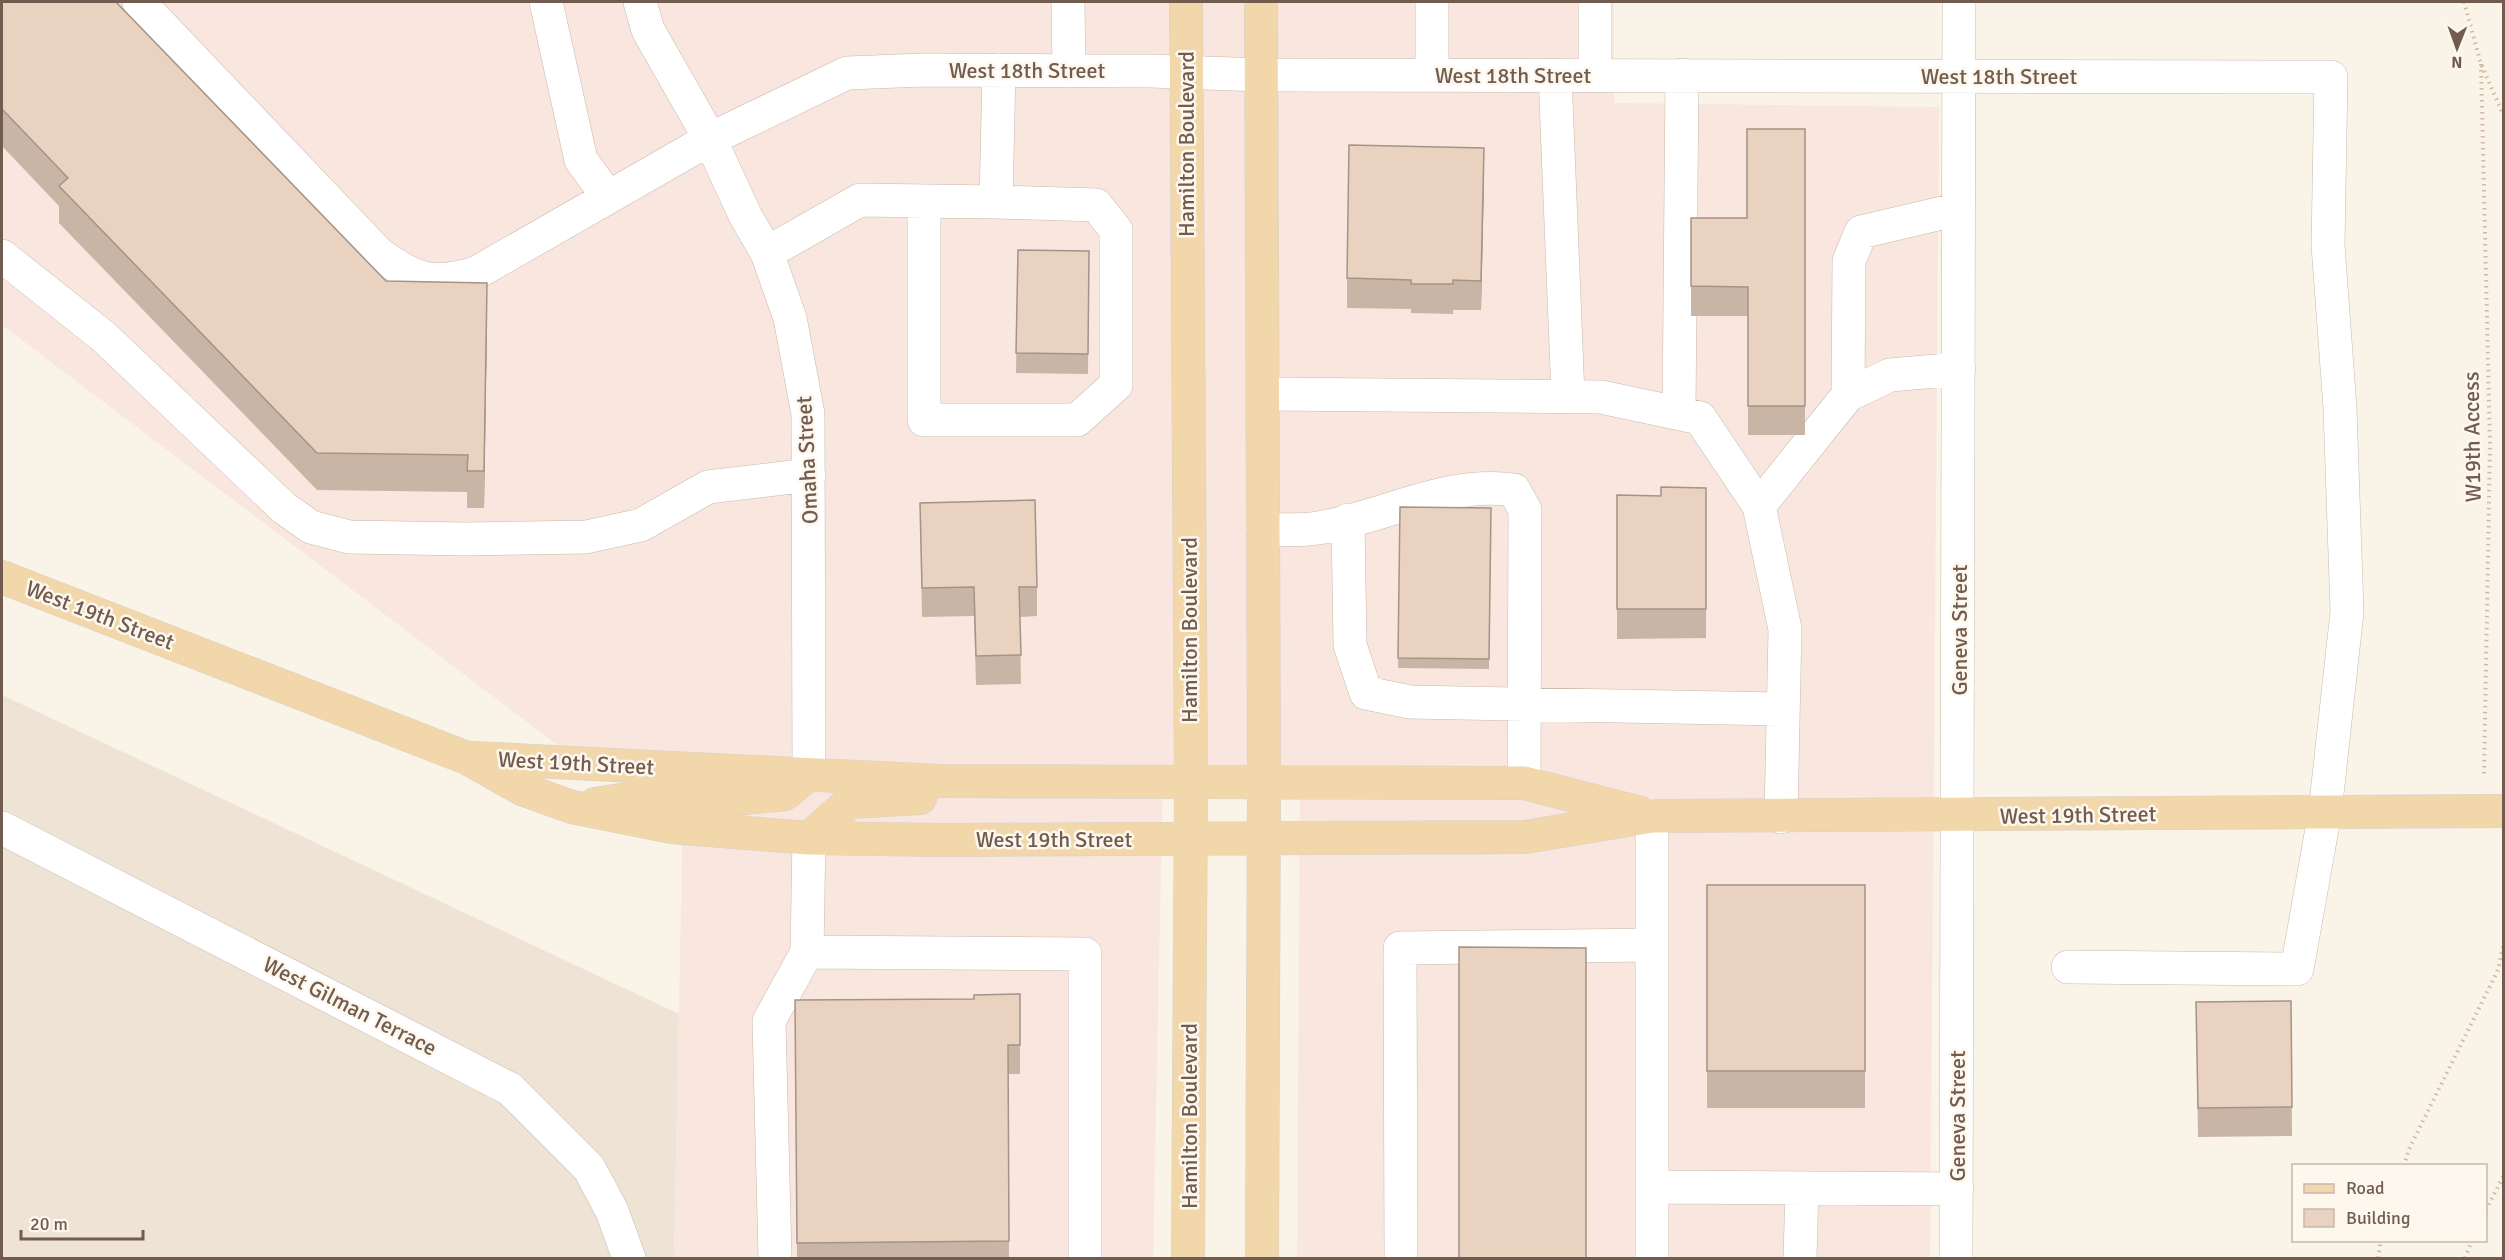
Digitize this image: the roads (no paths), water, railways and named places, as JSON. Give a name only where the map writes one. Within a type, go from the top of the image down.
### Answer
[{"type":"main road","name":"Hamilton Boulevard","points":[[1186,2],[1191,781],[1188,1258]]},
{"type":"main road","points":[[1261,2],[1264,780],[1262,1258]]},
{"type":"main road","name":"West 19th Street","points":[[2,577],[467,758],[522,789],[572,807],[672,827],[808,838],[944,840],[1525,837],[1652,816],[1959,816],[2493,810]]},
{"type":"main road","name":"West 19th Street","points":[[467,758],[939,781],[1264,780],[1524,783],[1652,816]]},
{"type":"main road","points":[[572,807],[660,794],[734,799],[785,794],[809,775]]},
{"type":"main road","points":[[808,838],[850,802],[936,797],[1032,781]]},
{"type":"street","name":"West 18th Street","points":[[139,2],[378,254],[406,274],[453,280],[476,273],[710,139],[847,73],[999,70],[1262,75],[2331,77],[2328,245],[2340,408],[2347,612],[2325,812]]},
{"type":"street","points":[[546,2],[581,160],[608,197]]},
{"type":"street","name":"Omaha Street","points":[[640,2],[648,30],[710,139],[745,215],[767,254],[790,318],[808,414],[809,775]]},
{"type":"street","points":[[1068,2],[1069,71]]},
{"type":"street","points":[[1432,2],[1432,74]]},
{"type":"street","points":[[1595,2],[1595,75]]},
{"type":"street","name":"Geneva Street","points":[[1956,1258],[1959,816],[1959,2]]},
{"type":"street","points":[[996,202],[999,70]]},
{"type":"street","points":[[1555,75],[1568,396]]},
{"type":"street","points":[[1679,413],[1682,75]]},
{"type":"street","points":[[767,254],[860,200],[996,202],[1096,205],[1116,230],[1116,385],[1077,420],[924,420],[924,201]]},
{"type":"street","points":[[1848,395],[1849,261],[1860,232],[1959,209]]},
{"type":"street","points":[[2,256],[104,337],[284,508],[311,527],[348,537],[466,539],[586,537],[641,525],[708,487],[809,475]]},
{"type":"street","points":[[1759,506],[1848,395],[1890,375],[1959,369]]},
{"type":"street","points":[[1262,394],[1601,397],[1700,418],[1759,506],[1785,629],[1780,817]]},
{"type":"street","points":[[1263,530],[1317,528],[1451,492],[1498,487],[1514,490],[1525,510],[1524,783]]},
{"type":"street","points":[[1348,520],[1350,645],[1366,693],[1410,702],[1783,709]]},
{"type":"street","points":[[2067,967],[2297,969],[2325,812]]},
{"type":"street","points":[[1652,816],[1652,1258]]},
{"type":"street","name":"West Gilman Terrace","points":[[2,828],[510,1089],[589,1168],[612,1211],[629,1258]]},
{"type":"street","points":[[775,1258],[769,1022],[807,952],[808,838]]},
{"type":"street","points":[[1401,1258],[1400,948],[1652,945]]},
{"type":"street","points":[[807,952],[1084,954],[1085,1258]]},
{"type":"street","points":[[1652,1187],[1957,1189]]},
{"type":"street","points":[[1800,1258],[1802,1188]]}]
